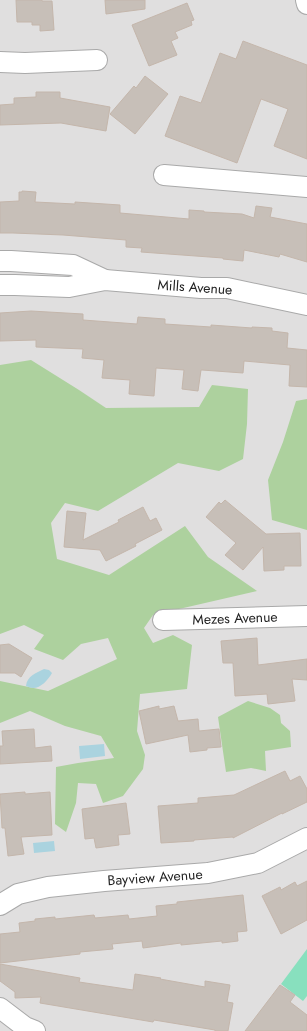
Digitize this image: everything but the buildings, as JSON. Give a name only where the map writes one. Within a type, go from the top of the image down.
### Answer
[{"type":"street","points":[[306,0],[307,4]]},
{"type":"street","points":[[0,62],[97,60]]},
{"type":"street","points":[[164,175],[307,187]]},
{"type":"street","points":[[0,261],[73,265],[105,280]]},
{"type":"street","points":[[0,285],[16,284],[69,287],[105,280]]},
{"type":"street","name":"Mills Avenue","points":[[105,280],[201,288],[227,288],[307,305]]},
{"type":"street","name":"Mezes Avenue","points":[[163,620],[307,616]]},
{"type":"street","name":"Bayview Avenue","points":[[0,905],[18,894],[48,887],[208,873],[258,864],[307,838]]},
{"type":"street","points":[[0,1008],[26,1027],[35,1031]]},
{"type":"shaded area","points":[[0,0],[307,0],[307,1031],[0,1031]]},
{"type":"green space","points":[[31,360],[106,408],[199,407],[212,385],[248,389],[247,424],[243,459],[219,471],[178,463],[98,511],[65,503],[51,523],[57,559],[109,575],[185,526],[208,557],[257,591],[153,615],[144,628],[153,643],[173,635],[192,645],[187,689],[140,694],[137,731],[145,755],[143,769],[123,796],[103,803],[96,784],[78,783],[76,803],[66,832],[55,824],[56,767],[114,758],[101,736],[65,726],[30,711],[0,723],[0,681],[48,691],[117,659],[108,638],[81,644],[63,660],[34,649],[44,635],[24,625],[0,634],[0,365]]},
{"type":"green space","points":[[307,399],[307,530],[272,520],[268,480],[283,442],[296,401]]},
{"type":"green space","points":[[248,701],[270,708],[280,715],[281,723],[290,731],[291,747],[265,751],[266,771],[251,768],[226,772],[218,717]]},
{"type":"green space","points":[[307,949],[307,996],[303,1001],[281,984]]},
{"type":"water","points":[[44,669],[49,670],[52,673],[44,683],[36,688],[26,686],[30,677]]},
{"type":"water","points":[[104,744],[105,756],[80,759],[79,746]]},
{"type":"water","points":[[54,841],[55,851],[34,853],[33,843]]}]
